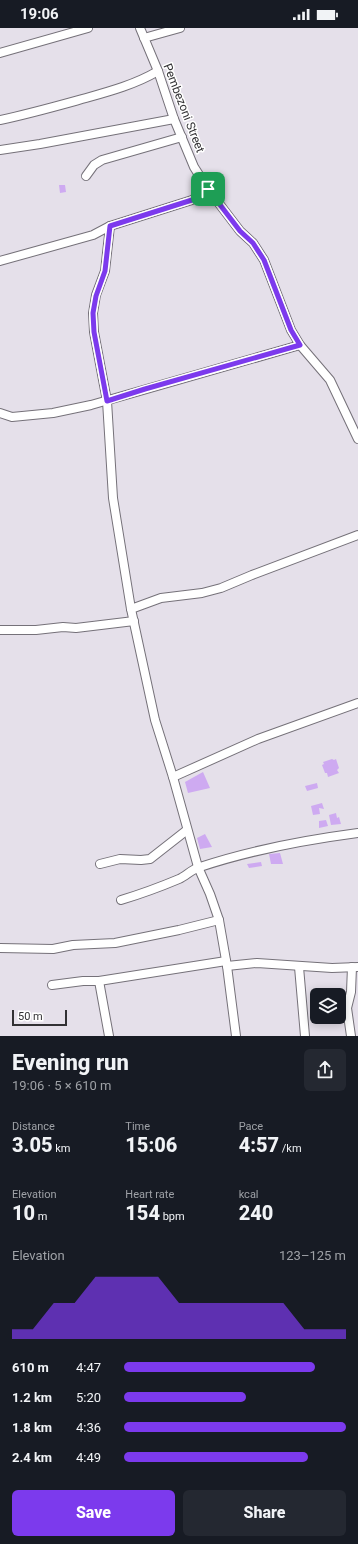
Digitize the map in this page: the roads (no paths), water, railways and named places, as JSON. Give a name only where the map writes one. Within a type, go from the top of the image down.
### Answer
[{"type":"street","points":[[0,53],[88,28]]},
{"type":"street","name":"Pembezoni Street","points":[[140,28],[158,71],[174,119],[194,167],[208,189],[240,231],[253,243],[264,260],[291,330],[300,345],[330,380],[358,439]]},
{"type":"street","points":[[144,38],[180,28]]},
{"type":"street","points":[[0,120],[39,112],[114,90],[158,71]]},
{"type":"street","points":[[0,150],[174,119]]},
{"type":"street","points":[[86,176],[94,165],[102,160],[182,137]]},
{"type":"street","points":[[0,261],[86,237],[110,226],[192,200],[208,189]]},
{"type":"street","points":[[110,226],[105,271],[96,296],[93,313],[94,332],[107,401],[113,498],[131,609],[153,713],[173,777],[198,868],[210,894],[219,920],[236,1036]]},
{"type":"street","points":[[0,413],[12,417],[53,414],[107,401],[300,345]]},
{"type":"street","points":[[131,609],[161,598],[202,593],[222,588],[252,574],[358,535]]},
{"type":"street","points":[[0,630],[36,630],[62,627],[76,628],[134,621]]},
{"type":"street","points":[[173,777],[258,739],[358,702]]},
{"type":"street","points":[[100,864],[120,860],[150,859],[187,830]]},
{"type":"street","points":[[121,900],[162,886],[181,878],[198,868],[241,855],[292,843],[358,833]]},
{"type":"street","points":[[0,948],[54,949],[73,945],[115,943],[219,920]]},
{"type":"street","points":[[52,986],[83,981],[99,981],[226,963],[257,963],[299,967],[355,967],[347,1008],[351,1036]]},
{"type":"street","points":[[299,967],[305,1036]]},
{"type":"street","points":[[99,981],[109,1036]]}]
